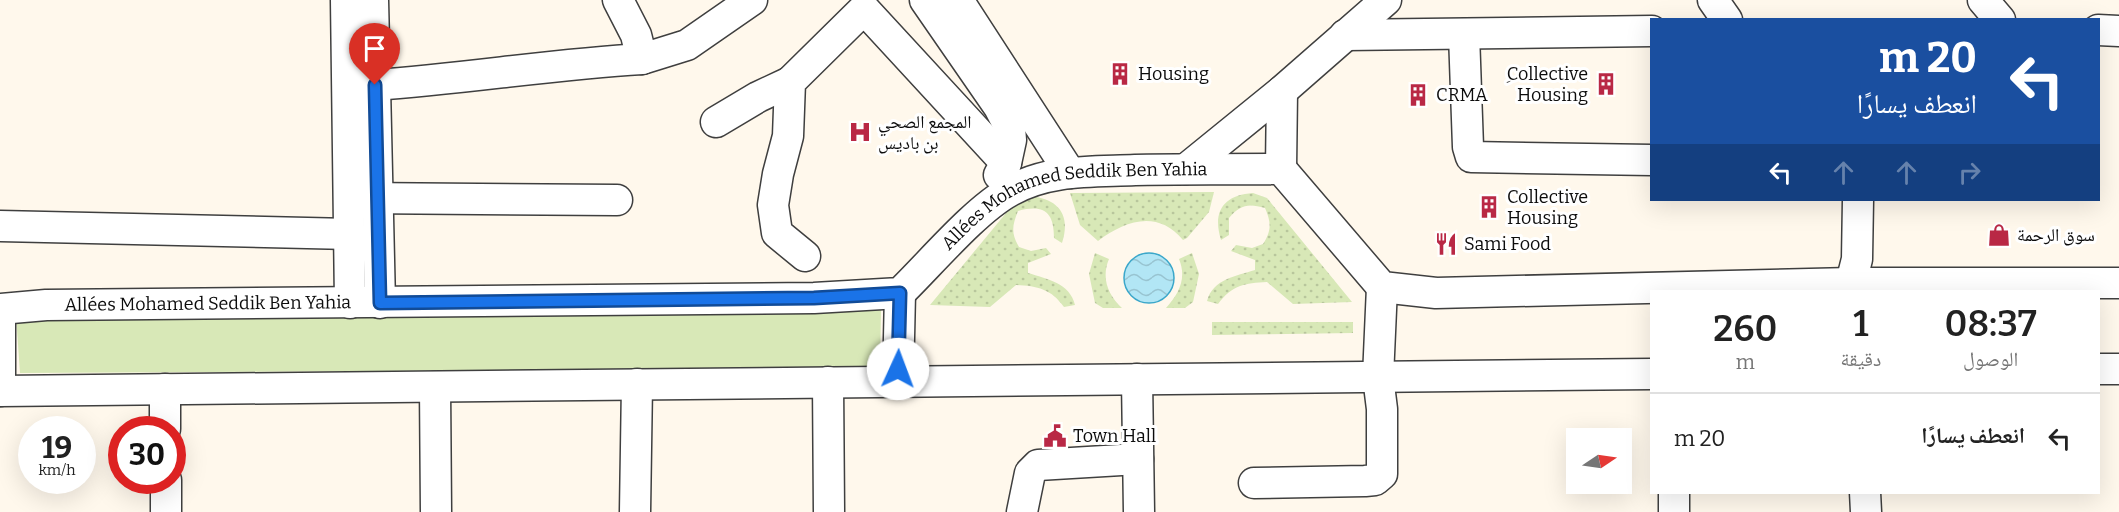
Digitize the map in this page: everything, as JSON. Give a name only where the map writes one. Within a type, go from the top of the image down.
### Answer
[{"type":"street","points":[[346,0],[364,199],[380,303]]},
{"type":"street","points":[[350,303],[350,234],[364,199],[375,85],[372,0]]},
{"type":"street","points":[[618,0],[636,35],[642,59]]},
{"type":"street","points":[[375,85],[448,80],[565,63],[642,59],[687,45],[752,0]]},
{"type":"street","points":[[925,0],[1005,118],[1011,140],[1005,163],[972,221]]},
{"type":"street","points":[[958,0],[1070,172]]},
{"type":"street","points":[[1186,169],[1282,91],[1386,0]]},
{"type":"street","points":[[1713,0],[1726,18]]},
{"type":"street","points":[[1983,0],[1998,18]]},
{"type":"street","points":[[716,122],[758,97],[790,82],[864,9],[1005,163]]},
{"type":"street","points":[[1345,35],[1650,31]]},
{"type":"street","points":[[1464,34],[1468,147],[1471,157],[1650,160]]},
{"type":"street","points":[[790,82],[788,136],[773,205],[777,233],[805,256]]},
{"type":"street","points":[[1282,91],[1281,169],[1382,286],[1436,293],[1851,283],[2119,283]]},
{"type":"street","name":"Allées Mohamed Seddik Ben Yahia","points":[[0,309],[46,305],[814,298],[900,293],[972,221],[1009,191],[1046,177],[1070,172],[1281,169]]},
{"type":"street","points":[[364,199],[617,200]]},
{"type":"street","points":[[1851,283],[1857,259],[1858,201]]},
{"type":"street","points":[[0,226],[350,234]]},
{"type":"street","points":[[1254,483],[1365,481],[1378,478],[1382,474],[1382,421],[1378,377],[1382,286]]},
{"type":"street","points":[[897,382],[900,293]]},
{"type":"street","points":[[0,318],[0,391],[1650,374]]},
{"type":"street","points":[[2100,369],[2119,369]]},
{"type":"street","points":[[1137,379],[1139,512]]},
{"type":"street","points":[[828,382],[829,512]]},
{"type":"street","points":[[635,512],[637,384]]},
{"type":"street","points":[[435,387],[436,512]]},
{"type":"street","points":[[165,389],[165,416]]},
{"type":"street","points":[[1022,512],[1030,473],[1038,465],[1138,459]]},
{"type":"street","points":[[166,494],[166,512]]},
{"type":"street","points":[[1674,494],[1674,512]]},
{"type":"street","points":[[1865,494],[1866,512]]},
{"type":"green space","points":[[1214,192],[1209,212],[1183,240],[1163,224],[1141,221],[1119,228],[1098,241],[1080,225],[1070,193]]},
{"type":"green space","points":[[1253,193],[1267,198],[1352,302],[1293,304],[1267,282],[1240,286],[1228,293],[1218,304],[1207,301],[1214,288],[1220,283],[1255,270],[1255,260],[1231,251],[1236,245],[1252,248],[1263,244],[1270,226],[1265,208],[1245,206],[1237,210],[1229,218],[1229,235],[1221,240],[1218,221],[1223,206],[1228,201],[1243,194]]},
{"type":"green space","points":[[1030,196],[1055,205],[1060,210],[1065,224],[1062,243],[1054,238],[1052,222],[1046,212],[1035,209],[1018,211],[1013,229],[1019,247],[1031,251],[1046,248],[1051,254],[1028,263],[1028,273],[1063,287],[1075,305],[1064,307],[1049,292],[1031,286],[1016,285],[990,307],[930,305],[1016,201]]},
{"type":"green space","points":[[1095,253],[1109,259],[1106,273],[1107,286],[1113,298],[1122,308],[1103,308],[1095,303],[1089,274]]},
{"type":"green space","points":[[1192,253],[1199,274],[1193,302],[1185,308],[1166,308],[1175,297],[1182,279],[1179,259]]},
{"type":"green space","points":[[881,309],[880,368],[20,373],[16,316]]},
{"type":"green space","points":[[1212,322],[1353,322],[1353,333],[1212,335]]},
{"type":"water","points":[[1149,253],[1158,255],[1169,264],[1174,278],[1172,287],[1163,298],[1149,303],[1140,301],[1129,292],[1124,278],[1126,269],[1135,258]]},
{"type":"place","name":"Housing","points":[[1120,74]]},
{"type":"place","name":"ِCollective Housing","points":[[1606,84]]},
{"type":"place","name":"CRMA","points":[[1418,95]]},
{"type":"place","name":"المجمع الصحي بن باديس","points":[[860,132]]},
{"type":"place","name":"Collective Housing","points":[[1489,207]]},
{"type":"place","name":"سوق الرحمة","points":[[1999,235]]},
{"type":"place","name":"Sami Food","points":[[1446,244]]},
{"type":"place","name":"Town Hall","points":[[1055,436]]},
{"type":"route","points":[[375,85],[380,303],[814,298],[900,293],[898,369]]}]
